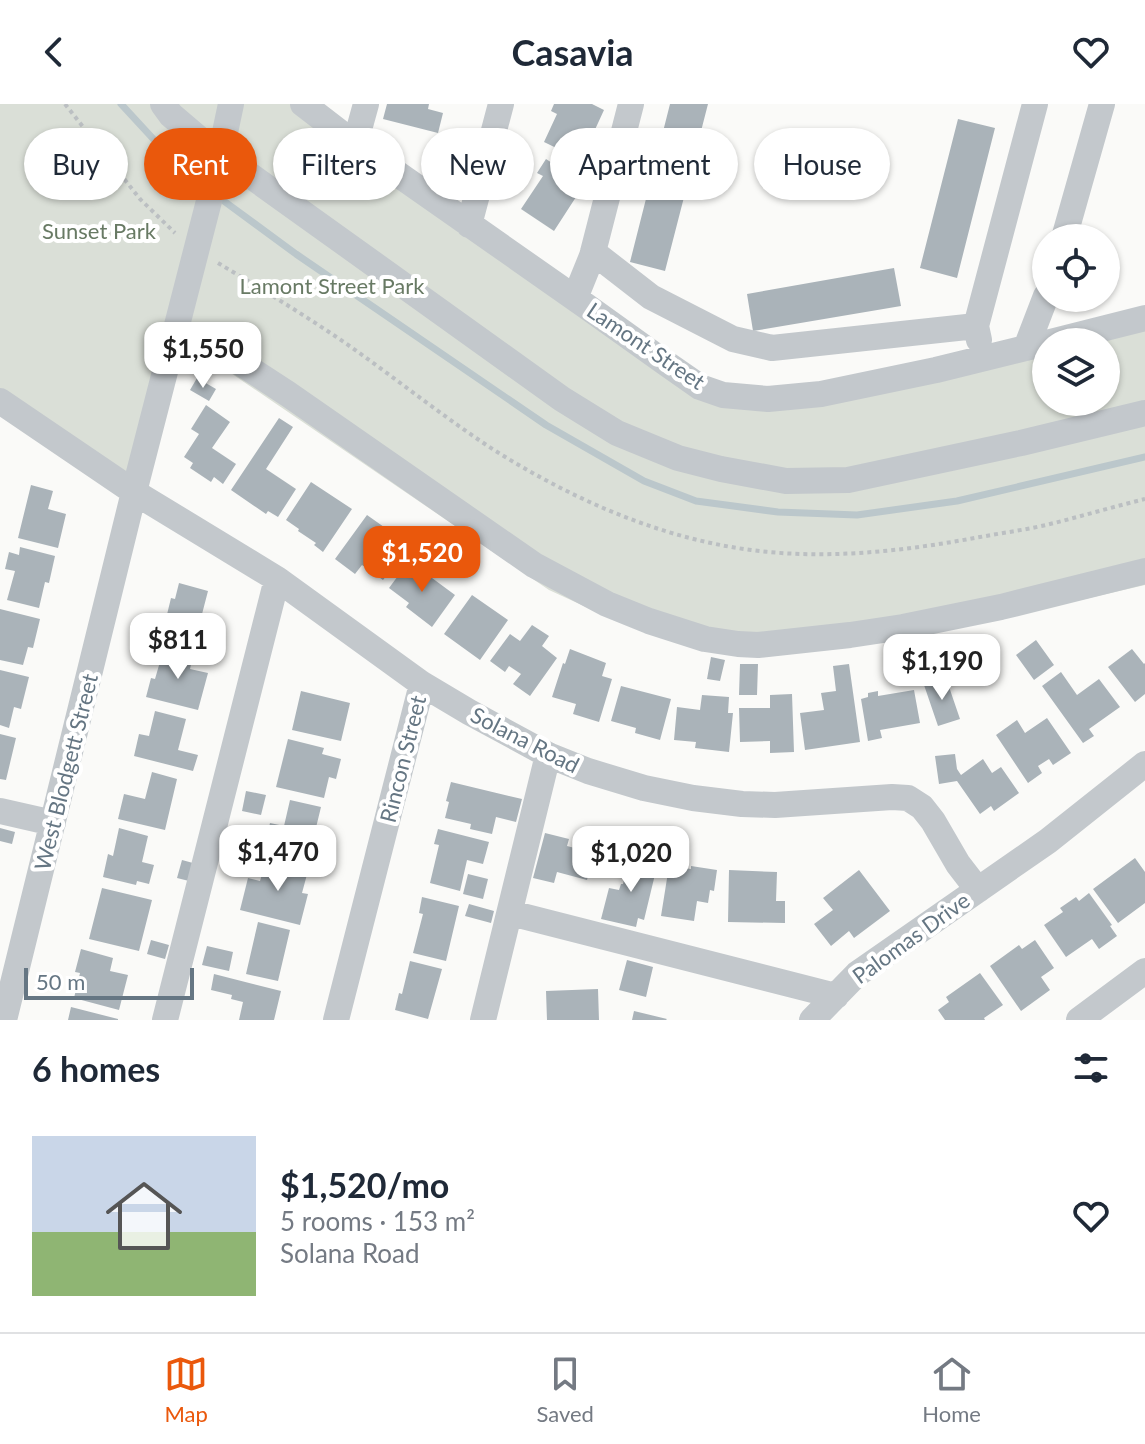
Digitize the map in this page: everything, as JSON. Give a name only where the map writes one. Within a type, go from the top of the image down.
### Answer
[{"type":"street","points":[[163,104],[184,128]]},
{"type":"street","name":"West Blodgett Street","points":[[226,128],[231,104]]},
{"type":"street","name":"Lamont Street","points":[[303,104],[334,128]]},
{"type":"street","points":[[359,128],[366,104]]},
{"type":"street","points":[[469,225],[501,104]]},
{"type":"street","points":[[575,298],[593,252],[631,104]]},
{"type":"street","points":[[983,359],[976,326],[1035,104]]},
{"type":"street","points":[[1068,224],[1102,104]]},
{"type":"street","name":"Lamont Street","points":[[405,180],[700,387],[723,395],[768,399],[821,394],[1032,346]]},
{"type":"street","points":[[257,188],[562,399],[617,433],[678,458],[721,469],[786,481],[848,480],[1145,413]]},
{"type":"street","name":"West Blodgett Street","points":[[4,1020],[7,979],[53,823],[209,200]]},
{"type":"street","points":[[593,252],[651,297],[733,339],[772,348],[976,326]]},
{"type":"street","points":[[622,331],[643,291]]},
{"type":"street","name":"Lamont Street","points":[[1105,328],[1145,318]]},
{"type":"street","points":[[176,331],[236,360],[499,542],[563,582],[649,621],[705,639],[758,645],[903,627],[1001,607],[1145,571]]},
{"type":"street","name":"Solana Road","points":[[0,401],[134,492],[277,579],[422,684],[548,755],[644,788],[742,804],[908,798],[922,807],[933,821],[958,864],[978,890]]},
{"type":"street","points":[[165,1020],[277,579]]},
{"type":"street","name":"Rincon Street","points":[[336,1020],[422,684]]},
{"type":"street","points":[[483,1020],[548,755]]},
{"type":"street","points":[[978,890],[1048,841],[1145,764]]},
{"type":"street","points":[[0,811],[53,823]]},
{"type":"street","name":"Palomas Drive","points":[[812,1020],[857,974],[978,890]]},
{"type":"street","points":[[511,913],[836,996]]},
{"type":"street","points":[[1079,1020],[1145,971]]},
{"type":"green space","name":"Lamont Street Park","points":[[0,104],[303,104],[337,128],[273,128],[273,200],[405,200],[405,177],[421,188],[421,200],[437,200],[667,364],[752,398],[1032,346],[1032,416],[1120,416],[1120,328],[1105,328],[1145,318],[1145,585],[817,651],[610,618],[549,590],[175,335],[134,492],[0,401]]},
{"type":"building","points":[[387,104],[429,104],[428,109],[443,113],[439,128],[421,129],[383,119]]},
{"type":"building","points":[[554,104],[592,104],[604,110],[596,128],[550,128],[557,114],[551,111]]},
{"type":"building","points":[[670,104],[708,104],[702,128],[664,128]]},
{"type":"building","points":[[958,119],[995,128],[957,278],[920,268]]},
{"type":"building","points":[[550,129],[550,145],[544,142]]},
{"type":"building","points":[[546,159],[550,162],[550,200],[574,200],[554,231],[521,209],[527,200],[534,200],[534,190],[543,176],[537,173]]},
{"type":"building","points":[[646,200],[683,200],[665,271],[630,262]]},
{"type":"building","points":[[894,268],[901,306],[753,331],[747,294]]},
{"type":"building","points":[[197,378],[216,389],[209,401],[190,390]]},
{"type":"building","points":[[206,405],[230,422],[212,448],[236,464],[223,484],[214,477],[211,482],[190,468],[193,463],[184,457],[199,434],[191,429]]},
{"type":"building","points":[[279,418],[293,427],[266,469],[296,489],[278,517],[268,511],[266,514],[231,490]]},
{"type":"building","points":[[311,482],[352,509],[323,552],[286,520]]},
{"type":"building","points":[[31,485],[53,491],[48,509],[66,514],[58,548],[18,538]]},
{"type":"building","points":[[367,515],[384,527],[378,534],[404,553],[383,580],[362,565],[355,574],[335,559]]},
{"type":"building","points":[[457,543],[472,553],[460,570],[445,561]]},
{"type":"building","points":[[20,547],[55,556],[39,608],[7,600],[15,571],[5,569],[9,552],[19,555]]},
{"type":"building","points":[[409,561],[455,595],[432,627],[406,607],[409,603],[389,588]]},
{"type":"building","points":[[179,583],[208,591],[201,618],[209,620],[203,646],[162,635],[171,598],[175,599]]},
{"type":"building","points":[[472,595],[508,620],[480,660],[444,634]]},
{"type":"building","points":[[0,609],[40,619],[33,648],[28,647],[23,665],[0,660]]},
{"type":"building","points":[[532,625],[549,636],[542,646],[557,658],[530,696],[513,684],[521,674],[509,666],[505,672],[490,661],[510,634],[520,641]]},
{"type":"building","points":[[987,638],[996,652],[985,659],[976,645]]},
{"type":"building","points":[[1036,640],[1054,665],[1034,680],[1016,655]]},
{"type":"building","points":[[164,648],[193,655],[190,669],[208,673],[198,710],[146,697]]},
{"type":"building","points":[[570,649],[606,663],[602,676],[612,679],[599,722],[573,714],[576,704],[552,697]]},
{"type":"building","points":[[1132,649],[1145,663],[1145,694],[1135,702],[1108,667]]},
{"type":"building","points":[[711,657],[725,660],[720,681],[707,679]]},
{"type":"building","points":[[740,664],[758,664],[757,695],[739,695]]},
{"type":"building","points":[[849,664],[860,742],[805,750],[800,713],[824,710],[821,693],[836,691],[833,666]]},
{"type":"building","points":[[0,670],[29,677],[21,709],[14,707],[9,728],[0,725]]},
{"type":"building","points":[[1061,672],[1077,695],[1099,679],[1120,707],[1089,729],[1094,736],[1083,743],[1042,686]]},
{"type":"building","points":[[946,678],[960,719],[938,726],[924,685]]},
{"type":"building","points":[[621,686],[671,699],[660,740],[635,733],[636,728],[611,721]]},
{"type":"building","points":[[914,690],[920,723],[880,730],[882,738],[868,741],[861,699],[868,697],[868,693],[878,691],[878,696]]},
{"type":"building","points":[[301,691],[350,703],[341,741],[292,730]]},
{"type":"building","points":[[792,694],[794,752],[770,753],[770,741],[740,742],[739,708],[770,708],[770,695]]},
{"type":"building","points":[[702,695],[729,697],[728,713],[733,713],[729,752],[695,748],[696,742],[674,740],[677,707],[700,710]]},
{"type":"building","points":[[155,711],[186,719],[178,750],[198,755],[193,771],[134,756],[139,734],[149,736]]},
{"type":"building","points":[[1047,718],[1071,753],[1053,765],[1049,759],[1038,766],[1042,773],[1028,783],[996,735],[1017,720],[1025,733]]},
{"type":"building","points":[[0,734],[16,738],[6,780],[0,779]]},
{"type":"building","points":[[288,739],[324,748],[322,754],[341,759],[336,779],[329,777],[324,798],[276,787]]},
{"type":"building","points":[[955,754],[961,775],[983,759],[992,773],[1001,767],[1019,793],[994,811],[991,806],[980,814],[957,781],[939,784],[935,756]]},
{"type":"building","points":[[152,772],[177,779],[165,830],[118,819],[124,794],[145,799]]},
{"type":"building","points":[[451,782],[522,799],[516,822],[496,817],[492,834],[470,829],[471,824],[445,818]]},
{"type":"building","points":[[246,791],[266,795],[261,815],[242,811]]},
{"type":"building","points":[[290,800],[321,807],[313,840],[318,841],[313,863],[263,851],[270,823],[284,826]]},
{"type":"building","points":[[0,828],[15,832],[12,844],[0,841]]},
{"type":"building","points":[[119,828],[148,836],[142,862],[154,865],[149,884],[137,881],[136,885],[103,877],[108,854],[113,856]]},
{"type":"building","points":[[438,829],[489,842],[483,864],[467,860],[460,891],[430,883],[439,845],[434,844]]},
{"type":"building","points":[[545,833],[569,839],[567,846],[594,853],[587,880],[557,872],[554,883],[533,878]]},
{"type":"building","points":[[630,856],[658,862],[644,920],[638,918],[636,927],[601,919],[609,888],[619,890],[623,884]]},
{"type":"building","points":[[1135,858],[1145,872],[1145,903],[1118,923],[1093,889]]},
{"type":"building","points":[[278,859],[309,867],[302,893],[308,894],[300,925],[240,910],[248,878],[260,881],[263,871],[274,874]]},
{"type":"building","points":[[182,860],[193,863],[189,881],[177,878]]},
{"type":"building","points":[[669,866],[717,870],[714,891],[710,890],[708,903],[697,901],[694,921],[661,916]]},
{"type":"building","points":[[729,870],[777,872],[776,901],[785,901],[785,923],[728,922]]},
{"type":"building","points":[[859,870],[890,911],[854,938],[849,931],[831,946],[814,924],[833,910],[823,898]]},
{"type":"building","points":[[468,874],[488,879],[483,899],[463,894]]},
{"type":"building","points":[[102,888],[152,900],[139,951],[89,939]]},
{"type":"building","points":[[1089,893],[1117,936],[1099,949],[1092,939],[1066,957],[1044,925],[1063,912],[1060,908],[1076,897],[1079,901]]},
{"type":"building","points":[[422,897],[459,906],[446,961],[413,953],[423,914],[419,913]]},
{"type":"building","points":[[469,904],[494,911],[491,923],[465,916]]},
{"type":"building","points":[[258,922],[290,930],[278,981],[246,974]]},
{"type":"building","points":[[151,940],[169,945],[165,959],[147,954]]},
{"type":"building","points":[[1035,940],[1054,968],[1041,977],[1050,990],[1021,1011],[990,966],[1019,945],[1022,949]]},
{"type":"building","points":[[207,946],[233,952],[229,971],[202,965]]},
{"type":"building","points":[[81,949],[113,958],[110,971],[128,975],[119,1010],[74,998],[80,973],[75,972]]},
{"type":"building","points":[[627,960],[653,967],[646,997],[619,990]]},
{"type":"building","points":[[410,961],[442,969],[428,1019],[395,1010]]},
{"type":"building","points":[[980,973],[1003,1005],[985,1020],[945,1020],[938,1010],[949,1002],[946,997]]},
{"type":"building","points":[[214,974],[281,991],[274,1020],[239,1020],[243,1002],[231,999],[232,995],[211,990]]},
{"type":"building","points":[[598,989],[599,1020],[547,1020],[546,991]]},
{"type":"building","points":[[71,1007],[118,1019],[118,1020],[68,1020]]},
{"type":"building","points":[[634,1011],[667,1019],[632,1020]]},
{"type":"waterway","points":[[121,104],[144,129]]},
{"type":"waterway","points":[[222,200],[546,425],[644,481],[696,501],[778,512],[857,515],[957,501],[1145,457]]},
{"type":"park label","name":"Sunset Park","points":[[99,231]]}]
